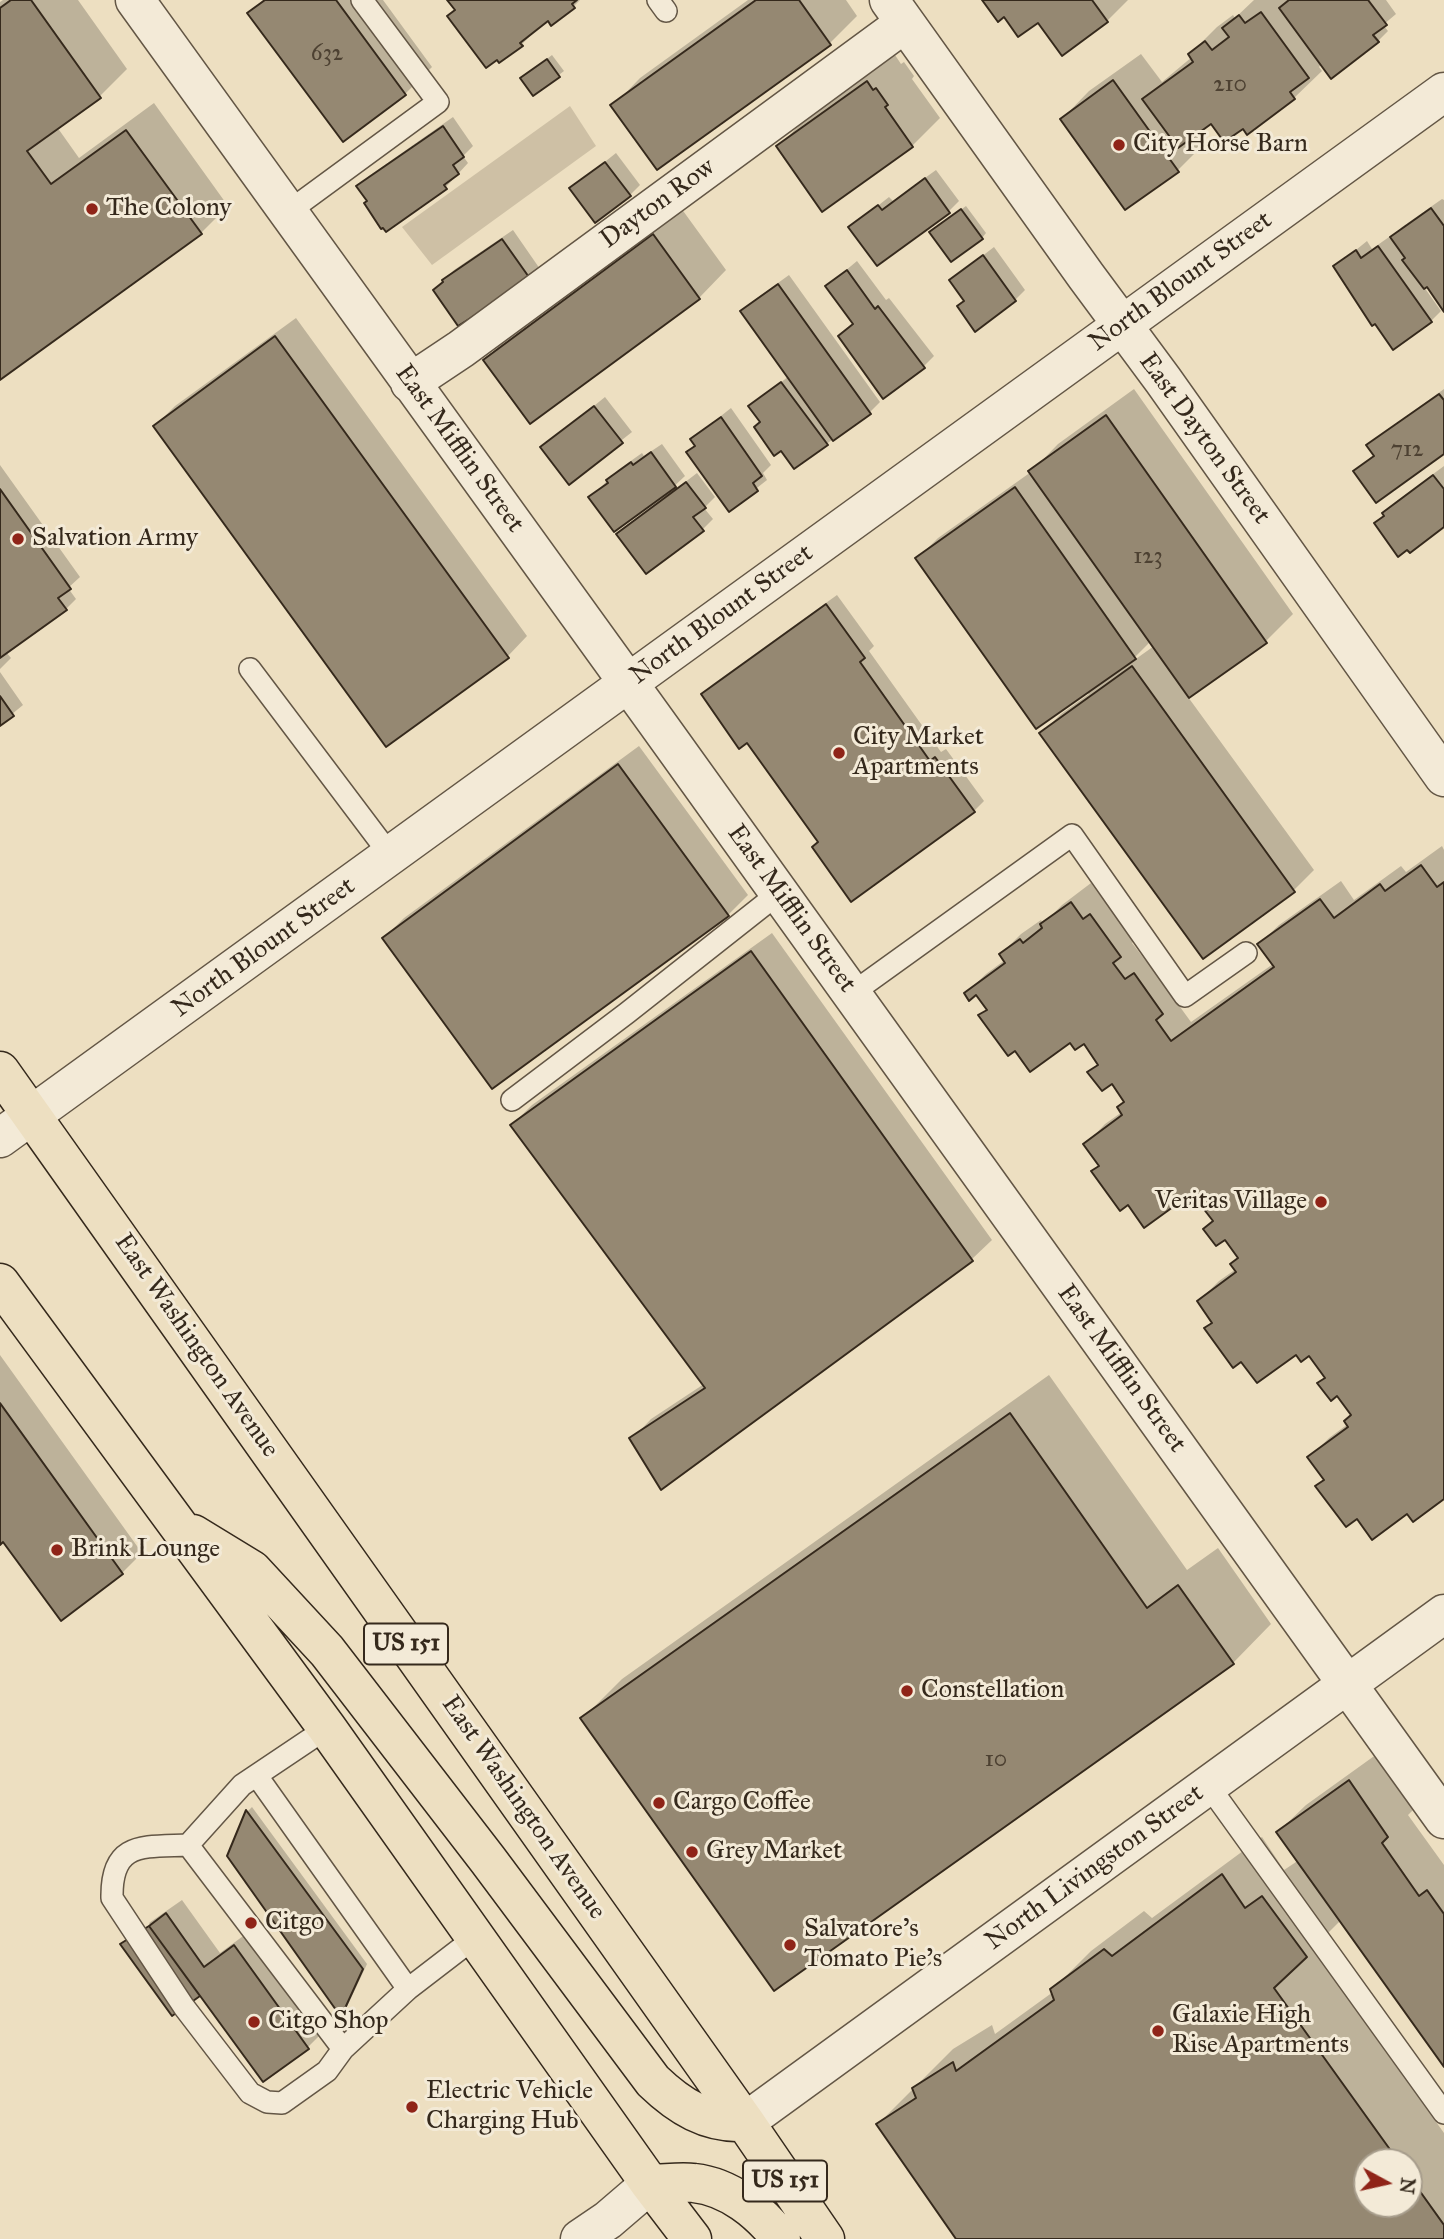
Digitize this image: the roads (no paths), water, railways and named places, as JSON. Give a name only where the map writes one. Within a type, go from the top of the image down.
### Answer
[{"type":"main road","name":"East Washington Avenue","points":[[0,1071],[745,2122],[825,2239]]},
{"type":"main road","points":[[0,1283],[327,1727],[650,2184],[692,2239]]},
{"type":"main road","points":[[178,1525],[252,1570],[327,1651],[505,1882],[653,2081],[680,2105],[694,2113],[725,2121],[745,2122]]},
{"type":"main road","points":[[650,2184],[697,2183],[742,2200],[769,2223],[781,2239]]},
{"type":"street","name":"East Mifflin Street","points":[[135,0],[1444,1819]]},
{"type":"street","name":"East Dayton Street","points":[[897,12],[1444,777]]},
{"type":"street","name":"Dayton Row","points":[[411,383],[461,349],[897,12]]},
{"type":"street","name":"North Blount Street","points":[[0,1138],[1444,92]]},
{"type":"street","name":"North Livingston Street","points":[[745,2122],[1444,1614]]},
{"type":"street","points":[[580,2239],[608,2220],[650,2184]]},
{"type":"lane","points":[[288,212],[438,102],[362,0]]},
{"type":"lane","points":[[250,669],[391,856]]},
{"type":"lane","points":[[851,994],[1072,835],[1185,996],[1246,953]]},
{"type":"lane","points":[[512,1100],[779,893]]},
{"type":"lane","points":[[327,1727],[242,1785],[188,1845],[134,1849],[117,1862],[111,1879],[112,1898],[184,2007],[250,2093],[267,2102],[282,2103],[327,2071],[343,2049],[408,1989],[477,1936]]},
{"type":"lane","points":[[257,1776],[408,1989]]},
{"type":"lane","points":[[1208,1785],[1444,2113]]},
{"type":"lane","points":[[188,1845],[343,2049]]},
{"type":"place","name":"City Horse Barn","points":[[1119,145]]},
{"type":"place","name":"The Colony","points":[[92,209]]},
{"type":"place","name":"Salvation Army","points":[[18,539]]},
{"type":"place","name":"City Market Apartments","points":[[839,753]]},
{"type":"place","name":"Veritas Village","points":[[1321,1202]]},
{"type":"place","name":"Brink Lounge","points":[[57,1550]]},
{"type":"place","name":"Constellation","points":[[907,1691]]},
{"type":"place","name":"Cargo Coffee","points":[[659,1803]]},
{"type":"place","name":"Grey Market","points":[[692,1852]]},
{"type":"place","name":"Citgo","points":[[251,1923]]},
{"type":"place","name":"Salvatore's Tomato Pie's","points":[[790,1945]]},
{"type":"place","name":"Citgo Shop","points":[[254,2022]]},
{"type":"place","name":"Galaxie High Rise Apartments","points":[[1158,2031]]},
{"type":"place","name":"Electric Vehicle Charging Hub","points":[[412,2107]]}]
